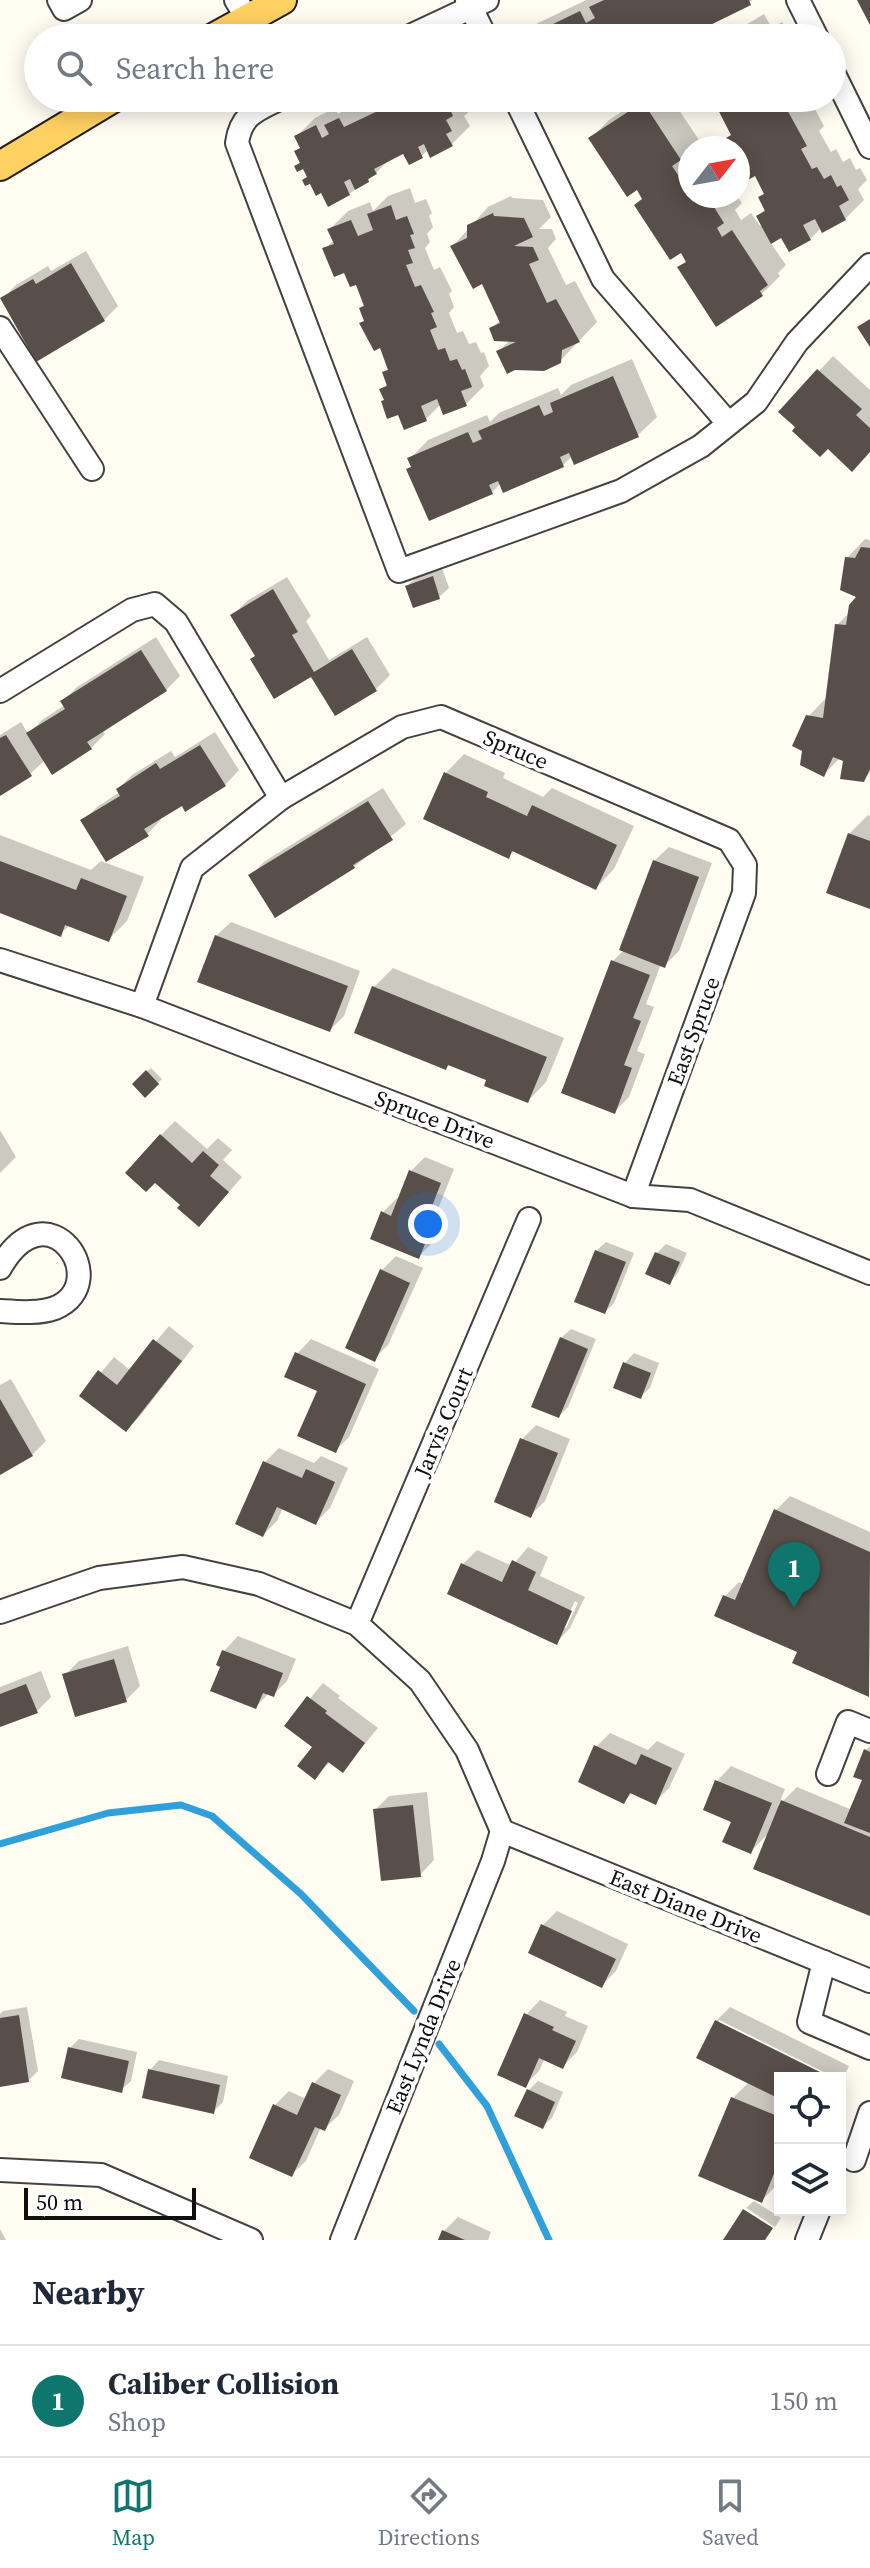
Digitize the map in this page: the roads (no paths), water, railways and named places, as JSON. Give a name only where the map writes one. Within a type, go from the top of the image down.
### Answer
[{"type":"main road","points":[[227,24],[241,9],[282,0]]},
{"type":"main road","points":[[0,166],[90,112]]},
{"type":"street","points":[[59,0],[64,9],[80,0]]},
{"type":"street","points":[[798,0],[810,24]]},
{"type":"street","points":[[433,24],[475,2],[482,24]]},
{"type":"street","points":[[846,98],[870,147]]},
{"type":"street","points":[[252,112],[239,127],[237,143],[399,571],[621,491],[701,446],[756,402],[797,342],[870,265]]},
{"type":"street","points":[[522,112],[603,279],[728,423]]},
{"type":"street","points":[[0,328],[92,469]]},
{"type":"street","points":[[0,691],[132,610],[155,604],[176,622],[281,798]]},
{"type":"street","name":"Spruce","points":[[142,1006],[192,868],[281,798],[402,727],[441,717],[729,840],[745,865]]},
{"type":"street","name":"East Spruce","points":[[633,1196],[744,893],[745,865]]},
{"type":"street","name":"Spruce Drive","points":[[0,960],[142,1006],[633,1196],[690,1200],[870,1273]]},
{"type":"street","name":"Jarvis Court","points":[[357,1624],[529,1219]]},
{"type":"street","points":[[0,1268],[13,1246],[23,1239],[48,1235],[60,1239],[69,1247],[79,1270],[72,1294],[53,1309],[0,1311]]},
{"type":"street","points":[[0,1612],[99,1578],[183,1567],[259,1584],[357,1624],[420,1681],[428,1692],[467,1750],[502,1831]]},
{"type":"street","points":[[828,1774],[848,1722],[870,1731]]},
{"type":"street","name":"East Diane Drive","points":[[502,1831],[870,1981]]},
{"type":"street","name":"East Lynda Drive","points":[[342,2240],[493,1861],[502,1831]]},
{"type":"street","points":[[824,1962],[809,2022],[870,2048]]},
{"type":"street","points":[[855,2160],[870,2113]]},
{"type":"street","points":[[0,2170],[101,2175],[251,2240]]},
{"type":"street","points":[[807,2240],[817,2216]]},
{"type":"waterway","points":[[0,1844],[108,1813],[181,1805],[212,1816],[301,1894],[414,2011]]},
{"type":"waterway","points":[[439,2044],[487,2106],[549,2240]]},
{"type":"place","name":"Caliber Collision","points":[[794,1608]]}]
